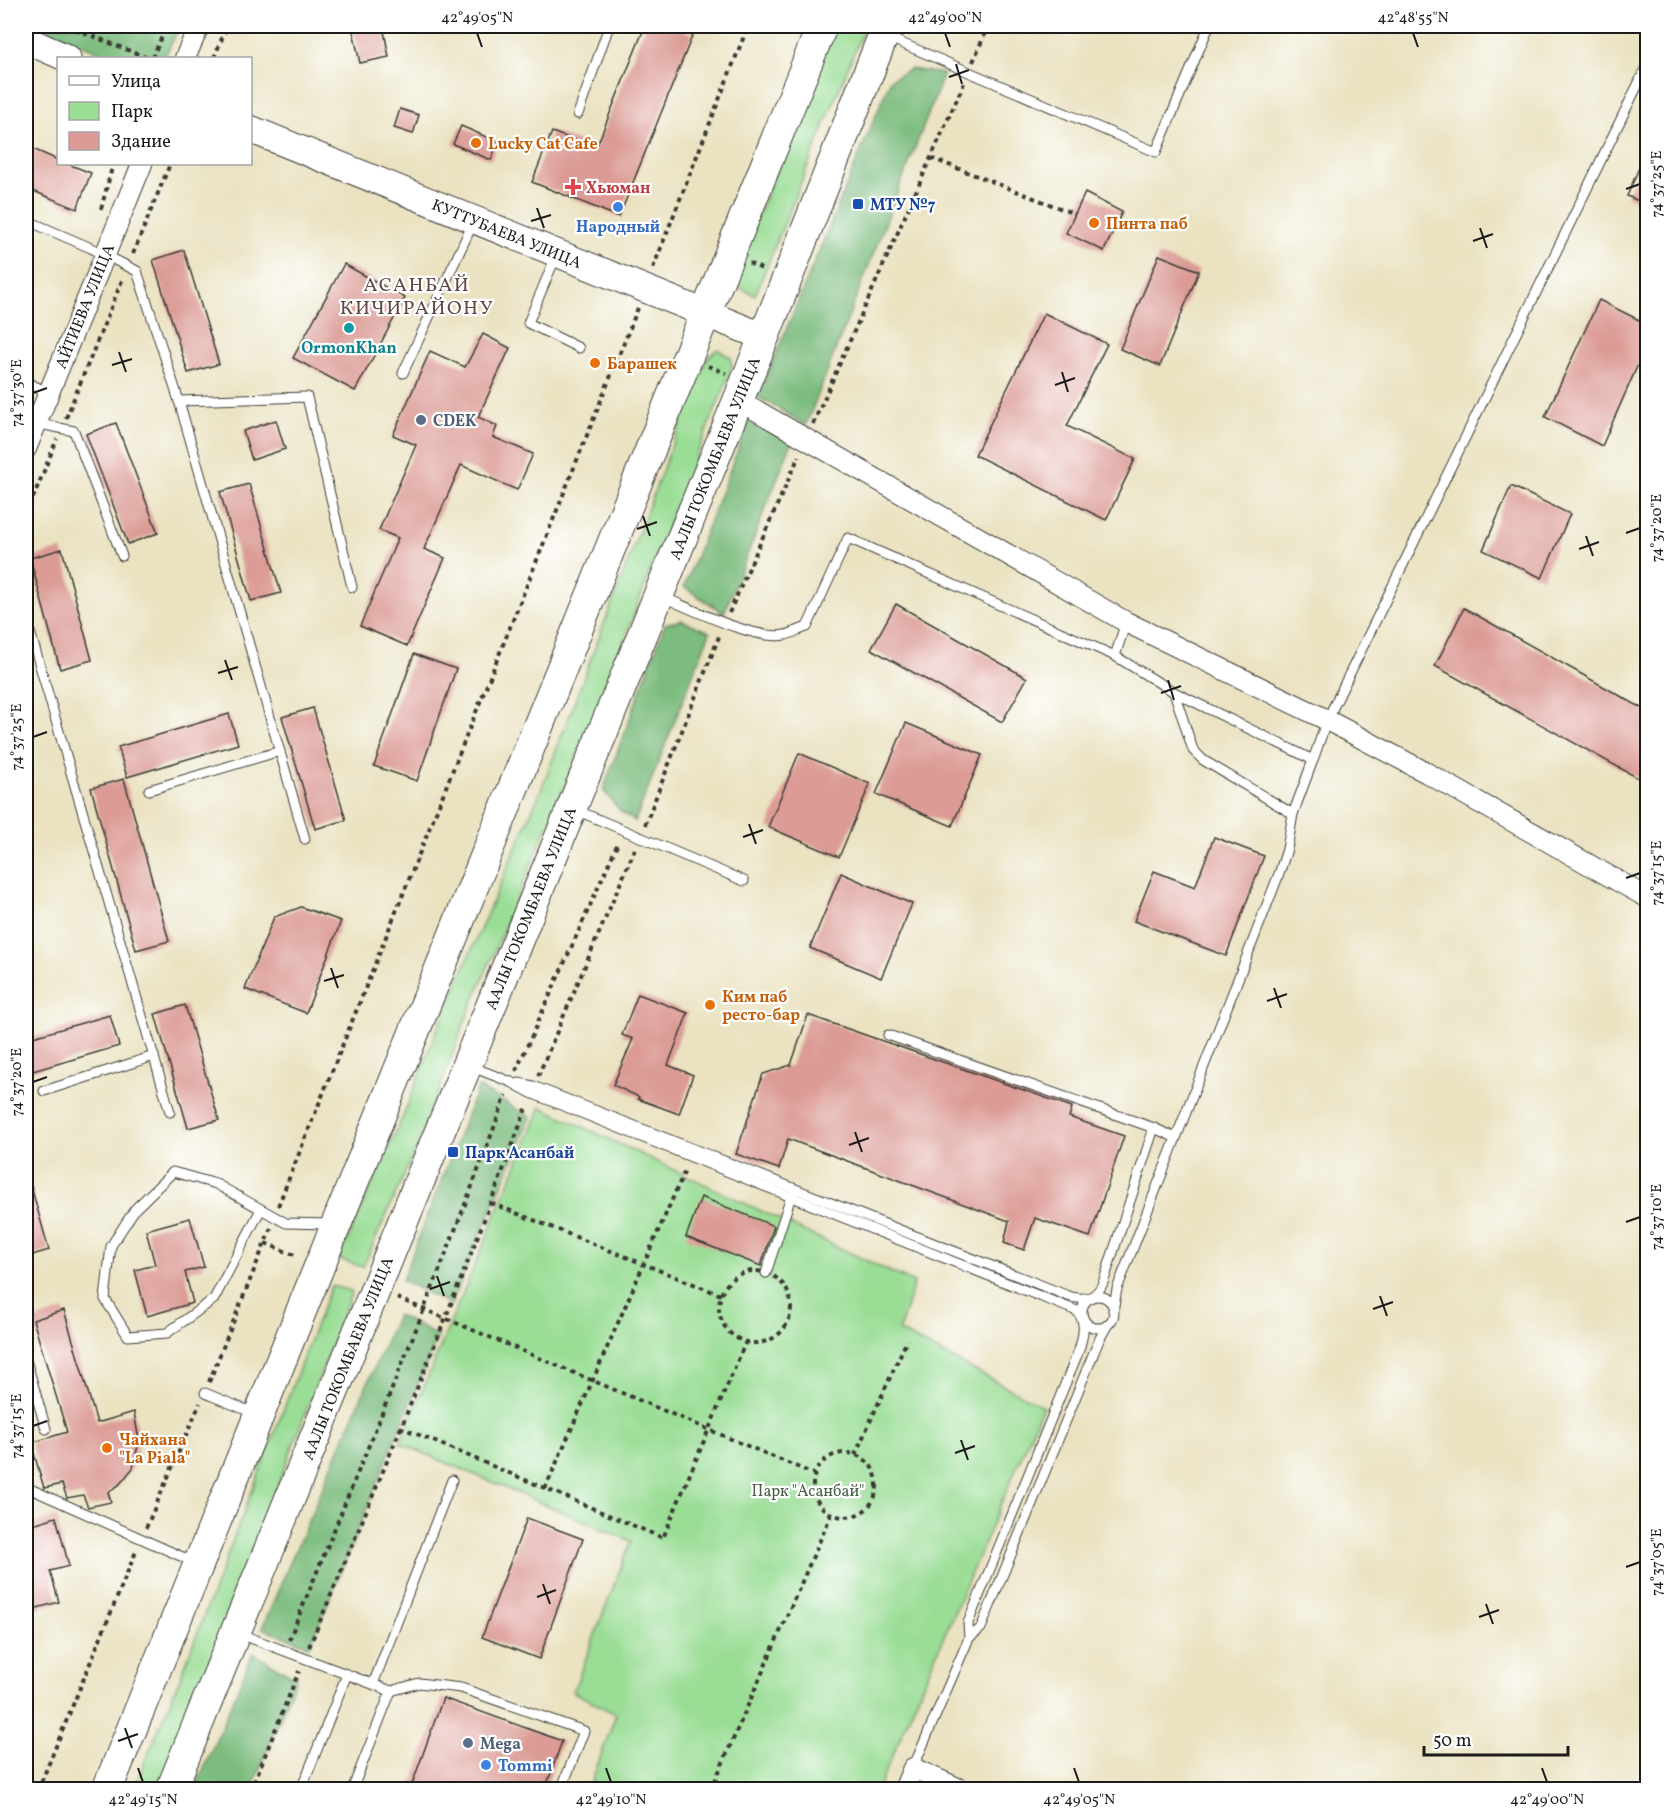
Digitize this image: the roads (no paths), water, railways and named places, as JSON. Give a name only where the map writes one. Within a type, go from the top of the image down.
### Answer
[{"type":"main road","points":[[106,1790],[822,26]]},
{"type":"main road","name":"ААЛЫ ТОКОМБАЕВА УЛИЦА","points":[[171,1790],[658,595],[734,387],[764,337],[885,30]]},
{"type":"main road","points":[[26,40],[65,57]]},
{"type":"main road","name":"КУТТУБАЕВА УЛИЦА","points":[[252,130],[764,337]]},
{"type":"street","points":[[185,57],[199,26]]},
{"type":"street","name":"АЙТИЕВА УЛИЦА","points":[[26,449],[142,165]]},
{"type":"street","points":[[734,387],[807,438],[1126,622],[1327,720],[1427,773],[1647,898]]},
{"type":"street","points":[[904,1790],[913,1767],[962,1790]]},
{"type":"lane","points":[[578,114],[609,26]]},
{"type":"lane","points":[[885,30],[969,72],[1156,152],[1209,26]]},
{"type":"lane","points":[[913,1767],[969,1638],[981,1628],[1099,1340],[1108,1324],[1117,1288],[1279,874],[1287,849],[1293,814],[1327,720],[1647,64]]},
{"type":"lane","points":[[26,220],[105,254],[137,271],[179,401],[305,839]]},
{"type":"lane","points":[[403,373],[474,220]]},
{"type":"lane","points":[[557,253],[528,323],[579,348]]},
{"type":"lane","points":[[26,382],[50,393]]},
{"type":"lane","points":[[179,401],[307,397],[352,587]]},
{"type":"lane","points":[[35,423],[74,431],[122,556]]},
{"type":"lane","points":[[658,595],[724,623],[762,634],[784,636],[807,627],[848,538],[1114,656],[1174,692],[1313,760]]},
{"type":"lane","points":[[26,618],[170,1112]]},
{"type":"lane","points":[[1114,656],[1126,622]]},
{"type":"lane","points":[[1174,692],[1193,750],[1203,760],[1293,814]]},
{"type":"lane","points":[[149,790],[280,751]]},
{"type":"lane","points":[[571,808],[744,881]]},
{"type":"lane","points":[[888,1035],[1154,1128],[1176,1138]]},
{"type":"lane","points":[[44,1091],[154,1056]]},
{"type":"lane","points":[[466,1065],[1071,1297],[1106,1299],[1113,1311]]},
{"type":"lane","points":[[532,1090],[692,1157],[1067,1306],[1077,1311],[1089,1325],[1099,1328],[1108,1324]]},
{"type":"lane","points":[[969,1638],[968,1623],[1079,1350],[1083,1337],[1082,1312],[1085,1303],[1098,1292],[1103,1283],[1154,1128]]},
{"type":"lane","points":[[261,1209],[214,1299],[167,1333],[128,1336],[105,1299],[111,1246],[135,1209],[172,1172],[216,1184],[261,1209],[274,1217],[286,1223],[336,1224]]},
{"type":"lane","points":[[766,1273],[791,1196]]},
{"type":"lane","points":[[26,1363],[46,1429]]},
{"type":"lane","points":[[205,1393],[258,1415]]},
{"type":"lane","points":[[373,1684],[452,1480]]},
{"type":"lane","points":[[26,1487],[198,1564]]},
{"type":"lane","points":[[235,1632],[391,1691],[420,1683],[461,1688],[584,1731],[561,1790]]},
{"type":"lane","points":[[301,1790],[347,1674]]},
{"type":"lane","points":[[352,1790],[391,1691]]},
{"type":"place","name":"Lucky Cat Cafe","points":[[476,143]]},
{"type":"place","name":"Хьюман","points":[[573,187]]},
{"type":"place","name":"МТУ №7","points":[[858,204]]},
{"type":"place","name":"Народный","points":[[618,207]]},
{"type":"place","name":"Пинта паб","points":[[1094,223]]},
{"type":"place","name":"OrmonKhan","points":[[349,328]]},
{"type":"place","name":"Барашек","points":[[595,363]]},
{"type":"place","name":"CDEK","points":[[421,420]]},
{"type":"place","name":"Ким паб ресто-бар","points":[[710,1005]]},
{"type":"place","name":"Парк Асанбай","points":[[453,1152]]},
{"type":"place","name":"Чайхана \"La Piala\"","points":[[107,1448]]},
{"type":"place","name":"Mega","points":[[468,1743]]},
{"type":"place","name":"Tommi","points":[[486,1765]]},
{"type":"district","name":"АСАНБАЙ КИЧИРАЙОНУ","points":[[417,296]]},
{"type":"park label","name":"Парк \"Асанбай\"","points":[[808,1490]]}]
